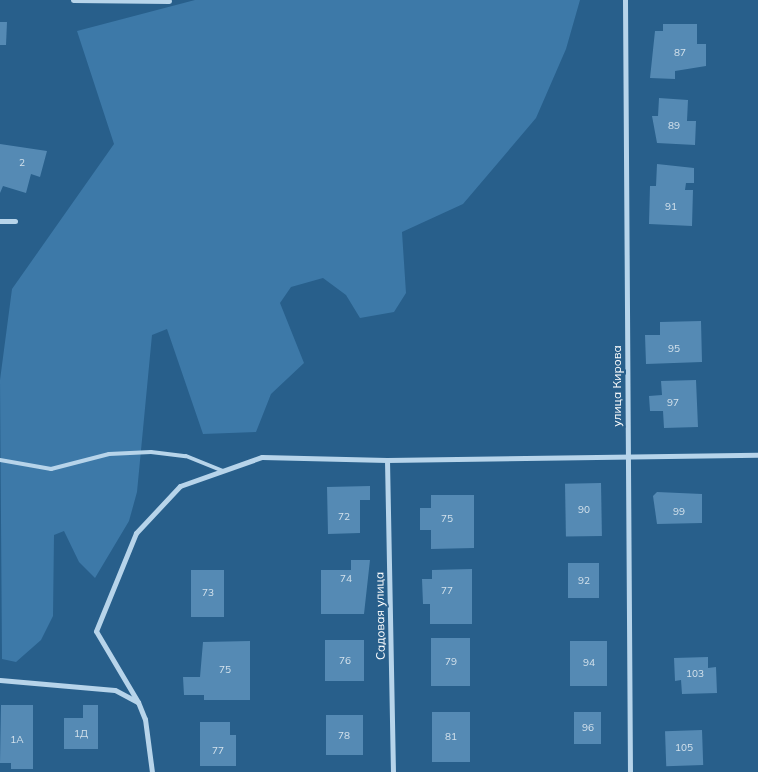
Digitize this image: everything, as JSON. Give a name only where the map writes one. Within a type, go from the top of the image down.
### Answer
[{"type":"street","points":[[73,0],[169,1]]},
{"type":"street","name":"улица Кирова","points":[[625,0],[630,772]]},
{"type":"street","points":[[0,221],[15,221]]},
{"type":"street","points":[[152,772],[145,719],[138,702],[96,631],[121,561],[136,533],[180,486],[262,457],[387,460],[628,453],[758,455]]},
{"type":"street","name":"Садовая улица","points":[[387,460],[393,772]]},
{"type":"street","points":[[0,680],[115,690],[138,702]]},
{"type":"lane","points":[[0,460],[51,469],[109,454],[151,452],[186,456],[223,471]]},
{"type":"shaded area","points":[[195,0],[580,0],[566,49],[536,118],[463,204],[402,232],[406,293],[394,312],[360,318],[346,295],[323,278],[291,287],[280,303],[304,363],[271,394],[256,432],[203,434],[167,329],[152,335],[137,492],[129,521],[95,578],[79,562],[64,531],[54,535],[53,616],[41,640],[16,662],[2,659],[0,380],[12,289],[114,144],[77,31]]},
{"type":"building","points":[[0,22],[7,22],[6,45],[0,45]]},
{"type":"building","points":[[663,24],[697,24],[697,44],[706,44],[706,66],[675,71],[675,79],[650,78],[655,31],[663,31]]},
{"type":"building","points":[[659,98],[688,100],[687,121],[696,121],[695,145],[657,143],[652,116],[658,116]]},
{"type":"building","points":[[0,144],[47,151],[40,177],[31,174],[26,193],[3,186],[0,193]]},
{"type":"building","points":[[657,164],[694,168],[694,183],[686,183],[685,190],[693,190],[692,226],[649,224],[650,186],[656,186]]},
{"type":"building","points":[[701,321],[702,362],[646,364],[645,335],[660,335],[660,322]]},
{"type":"building","points":[[696,380],[698,427],[664,428],[663,411],[650,411],[649,396],[662,395],[661,381]]},
{"type":"building","points":[[601,483],[602,536],[566,537],[565,484]]},
{"type":"building","points":[[370,486],[370,500],[360,500],[360,533],[328,534],[327,487]]},
{"type":"building","points":[[657,492],[702,494],[702,523],[657,524],[653,496]]},
{"type":"building","points":[[431,495],[474,495],[474,548],[431,549],[431,530],[420,530],[420,508],[431,508]]},
{"type":"building","points":[[351,560],[370,560],[364,614],[321,614],[321,570],[351,570]]},
{"type":"building","points":[[568,563],[599,563],[599,598],[568,598]]},
{"type":"building","points":[[472,569],[472,624],[430,624],[430,604],[423,604],[422,579],[432,579],[432,570]]},
{"type":"building","points":[[191,570],[224,570],[224,617],[191,617]]},
{"type":"building","points":[[431,638],[470,638],[470,686],[431,686]]},
{"type":"building","points":[[325,640],[364,640],[364,681],[325,681]]},
{"type":"building","points":[[250,641],[250,700],[204,700],[204,695],[184,695],[183,677],[200,677],[203,642]]},
{"type":"building","points":[[570,641],[607,641],[607,686],[570,686]]},
{"type":"building","points":[[708,657],[708,668],[716,667],[717,693],[682,694],[681,680],[675,681],[674,658]]},
{"type":"building","points":[[1,705],[33,705],[33,769],[11,769],[11,763],[0,763]]},
{"type":"building","points":[[83,705],[98,705],[98,749],[64,749],[64,718],[83,718]]},
{"type":"building","points":[[432,712],[470,712],[470,762],[432,762]]},
{"type":"building","points":[[574,712],[601,712],[601,744],[574,744]]},
{"type":"building","points":[[326,715],[363,715],[363,755],[326,755]]},
{"type":"building","points":[[200,722],[230,722],[230,735],[236,735],[236,766],[200,766]]},
{"type":"building","points":[[702,730],[703,765],[666,766],[665,731]]}]
